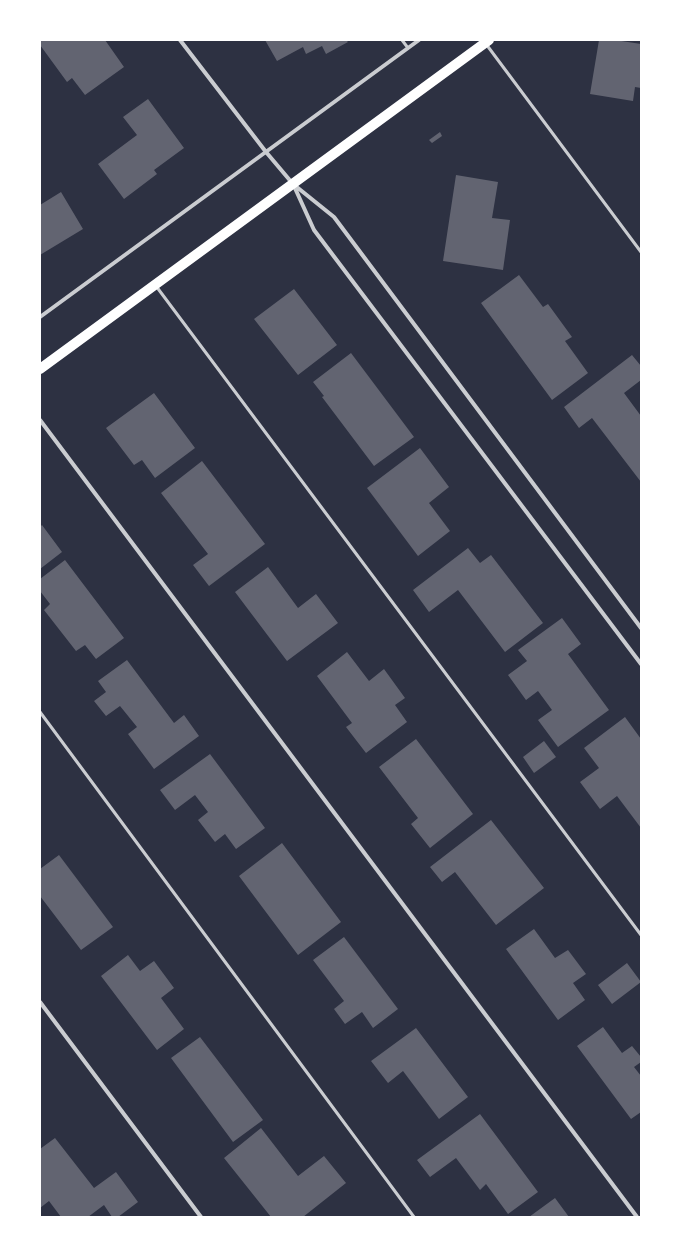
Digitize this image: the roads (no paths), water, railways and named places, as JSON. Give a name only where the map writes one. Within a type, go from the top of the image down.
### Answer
[{"type":"main road","points":[[40,369],[487,41]]},
{"type":"street","points":[[180,40],[266,152],[293,184],[334,217],[641,628]]},
{"type":"street","points":[[40,317],[419,40]]},
{"type":"street","points":[[293,184],[314,230],[641,664]]},
{"type":"street","points":[[40,420],[637,1217]]},
{"type":"street","points":[[40,1002],[201,1217]]},
{"type":"lane","points":[[402,40],[408,48]]},
{"type":"lane","points":[[487,41],[641,252]]},
{"type":"lane","points":[[156,284],[641,935]]},
{"type":"lane","points":[[40,712],[414,1217]]}]
